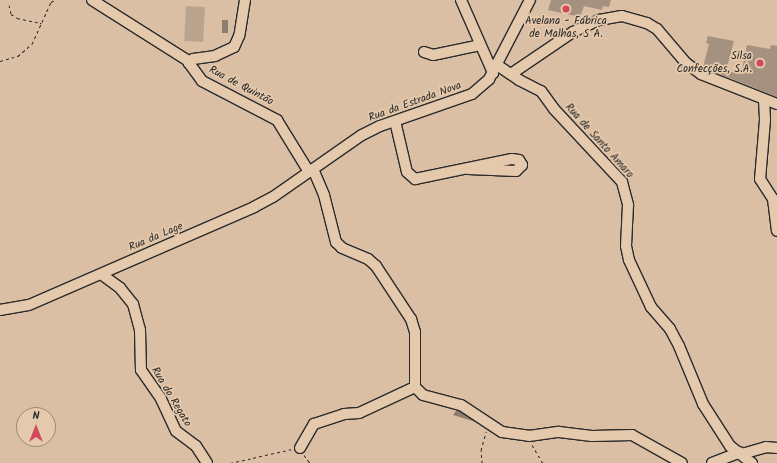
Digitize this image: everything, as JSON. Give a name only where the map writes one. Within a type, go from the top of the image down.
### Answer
[{"type":"street","points":[[92,0],[190,62]]},
{"type":"street","name":"Rua de Quintão","points":[[245,0],[239,36],[234,47],[225,53],[203,56],[189,63],[202,82],[277,120],[311,170],[324,195],[336,242],[342,248],[368,259],[376,266],[411,319],[415,332],[415,387]]},
{"type":"street","points":[[461,0],[480,45],[495,69]]},
{"type":"street","name":"Rua da Estrada Nova","points":[[311,170],[362,135],[395,121],[472,94],[495,69],[530,0]]},
{"type":"street","points":[[511,74],[573,32],[611,16],[622,16],[647,23],[657,29],[695,70],[712,80],[777,104]]},
{"type":"street","points":[[424,52],[433,55],[480,45]]},
{"type":"street","name":"Rua de Santo Amaro","points":[[495,69],[511,74],[541,91],[554,109],[622,182],[628,205],[626,246],[628,260],[651,306],[670,329],[679,346],[703,404],[730,446],[752,463]]},
{"type":"street","points":[[764,100],[766,120],[760,179],[773,200],[777,231]]},
{"type":"street","points":[[395,121],[406,172],[410,177],[426,178],[468,169]]},
{"type":"street","name":"Rua da Lage","points":[[0,310],[29,305],[254,207],[311,170]]},
{"type":"street","name":"Rua do Regato","points":[[101,274],[120,288],[133,304],[140,330],[141,370],[161,399],[176,431],[196,446],[207,463]]},
{"type":"street","points":[[300,448],[314,424],[344,414],[364,412],[415,387],[423,394],[461,405],[502,432],[529,436],[559,432],[592,436],[632,435],[682,463]]},
{"type":"street","points":[[712,463],[741,453],[766,447],[777,448]]},
{"type":"path","points":[[0,61],[18,56],[26,51],[36,38],[51,2],[55,0]]},
{"type":"path","points":[[9,5],[11,14],[17,18],[42,23]]},
{"type":"path","points":[[482,463],[482,442],[490,424]]},
{"type":"path","points":[[529,436],[543,463]]},
{"type":"path","points":[[230,463],[300,448]]},
{"type":"shaded area","points":[[186,6],[205,7],[203,42],[184,41]]},
{"type":"shaded area","points":[[222,20],[228,20],[228,33],[222,33]]},
{"type":"shaded area","points":[[459,407],[482,424],[453,415]]},
{"type":"building","name":"Avelana - Fábrica de Malhas, S A.","points":[[551,0],[611,0],[609,7],[603,6],[602,10],[584,6],[580,17],[548,10]]},
{"type":"building","name":"Silsa Confecções, S.A.","points":[[708,36],[734,41],[726,71],[741,74],[747,45],[770,49],[771,45],[777,46],[777,97],[703,67],[709,44],[706,43]]},
{"type":"place","name":"Avelana - Fábrica de Malhas, S A.","points":[[566,9]]},
{"type":"place","name":"Silsa Confecções, S.A.","points":[[760,63]]}]
